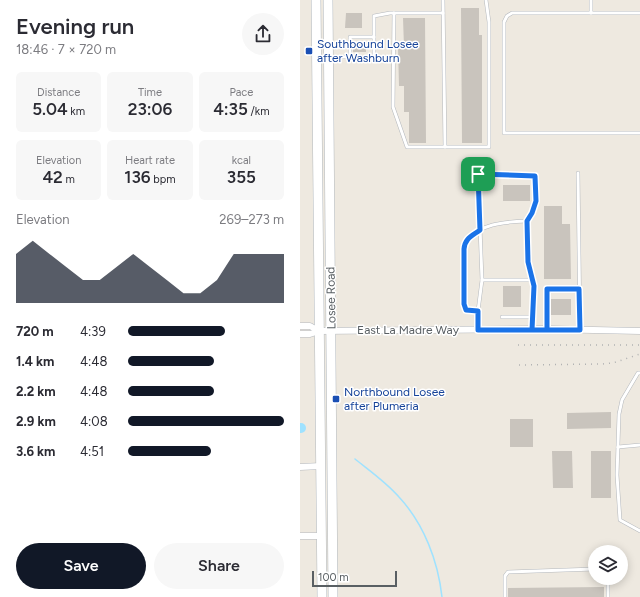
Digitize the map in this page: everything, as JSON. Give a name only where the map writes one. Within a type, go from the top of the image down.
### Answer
[{"type":"main road","name":"Losee Road","points":[[316,0],[322,597]]},
{"type":"main road","name":"Losee Road","points":[[328,0],[332,331],[333,597]]},
{"type":"main road","points":[[320,466],[326,470],[327,482],[333,501]]},
{"type":"street","name":"East La Madre Way","points":[[300,326],[310,326],[319,331]]},
{"type":"street","name":"East La Madre Way","points":[[300,334],[310,334],[319,331],[640,331]]},
{"type":"street","points":[[300,466],[320,466]]},
{"type":"street","points":[[300,536],[321,536]]},
{"type":"lane","points":[[443,0],[445,147]]},
{"type":"lane","points":[[394,13],[393,107],[407,147],[489,147],[489,22],[486,0]]},
{"type":"lane","points":[[591,0],[591,13]]},
{"type":"lane","points":[[328,57],[374,57],[374,16],[394,13],[443,13]]},
{"type":"lane","points":[[640,13],[512,13],[507,16],[504,22],[504,132],[640,133]]},
{"type":"lane","points":[[350,57],[350,37],[374,37]]},
{"type":"lane","points":[[578,173],[580,330]]},
{"type":"lane","points":[[478,330],[478,311],[482,280],[478,174],[535,176],[536,201],[532,213],[527,221],[528,262],[534,286],[532,330]]},
{"type":"lane","points":[[478,311],[466,310],[464,304],[464,243],[467,239],[480,230],[492,224],[527,221]]},
{"type":"lane","points":[[482,280],[532,280]]},
{"type":"lane","points":[[547,330],[547,289],[579,289]]},
{"type":"lane","points":[[502,317],[533,317]]},
{"type":"lane","points":[[640,373],[638,373],[622,400],[619,414],[617,475],[620,520],[640,531]]},
{"type":"lane","points":[[618,447],[640,445]]},
{"type":"lane","points":[[505,597],[505,576],[508,572],[588,569]]},
{"type":"lane","points":[[608,585],[608,597]]},
{"type":"building","points":[[461,8],[479,8],[479,35],[482,35],[482,143],[462,143]]},
{"type":"building","points":[[346,13],[362,13],[362,28],[345,28]]},
{"type":"building","points":[[403,18],[425,18],[426,143],[409,143],[409,112],[404,112],[404,86],[399,86],[398,47],[404,47]]},
{"type":"building","points":[[353,42],[366,42],[366,52],[353,52]]},
{"type":"building","points":[[503,185],[530,185],[530,201],[503,201]]},
{"type":"building","points":[[544,206],[562,206],[562,224],[570,224],[571,279],[544,279]]},
{"type":"building","points":[[503,286],[521,286],[521,307],[503,307]]},
{"type":"building","points":[[551,299],[571,299],[571,315],[551,315]]},
{"type":"building","points":[[611,412],[611,428],[567,429],[567,413]]},
{"type":"building","points":[[510,419],[533,419],[533,447],[510,447]]},
{"type":"building","points":[[552,451],[572,451],[573,488],[553,488]]},
{"type":"building","points":[[591,451],[611,451],[611,498],[591,498]]},
{"type":"building","points":[[604,587],[604,597],[508,597],[508,588]]},
{"type":"waterway","points":[[355,459],[394,492],[416,519],[423,531],[433,557],[442,597]]},
{"type":"railway","points":[[518,345],[640,345]]},
{"type":"railway","points":[[519,365],[602,364],[613,363],[640,354]]},
{"type":"place","name":"Southbound Losee after Washburn","points":[[309,51]]},
{"type":"place","name":"Northbound Losee after Plumeria","points":[[336,399]]},
{"type":"route","points":[[478,174],[480,230],[467,239],[464,243],[464,304],[466,310],[478,311],[478,330],[532,330],[547,330],[547,289],[579,289],[580,330],[532,330],[534,286],[528,262],[527,221],[532,213],[536,201],[535,176],[478,174]]}]
